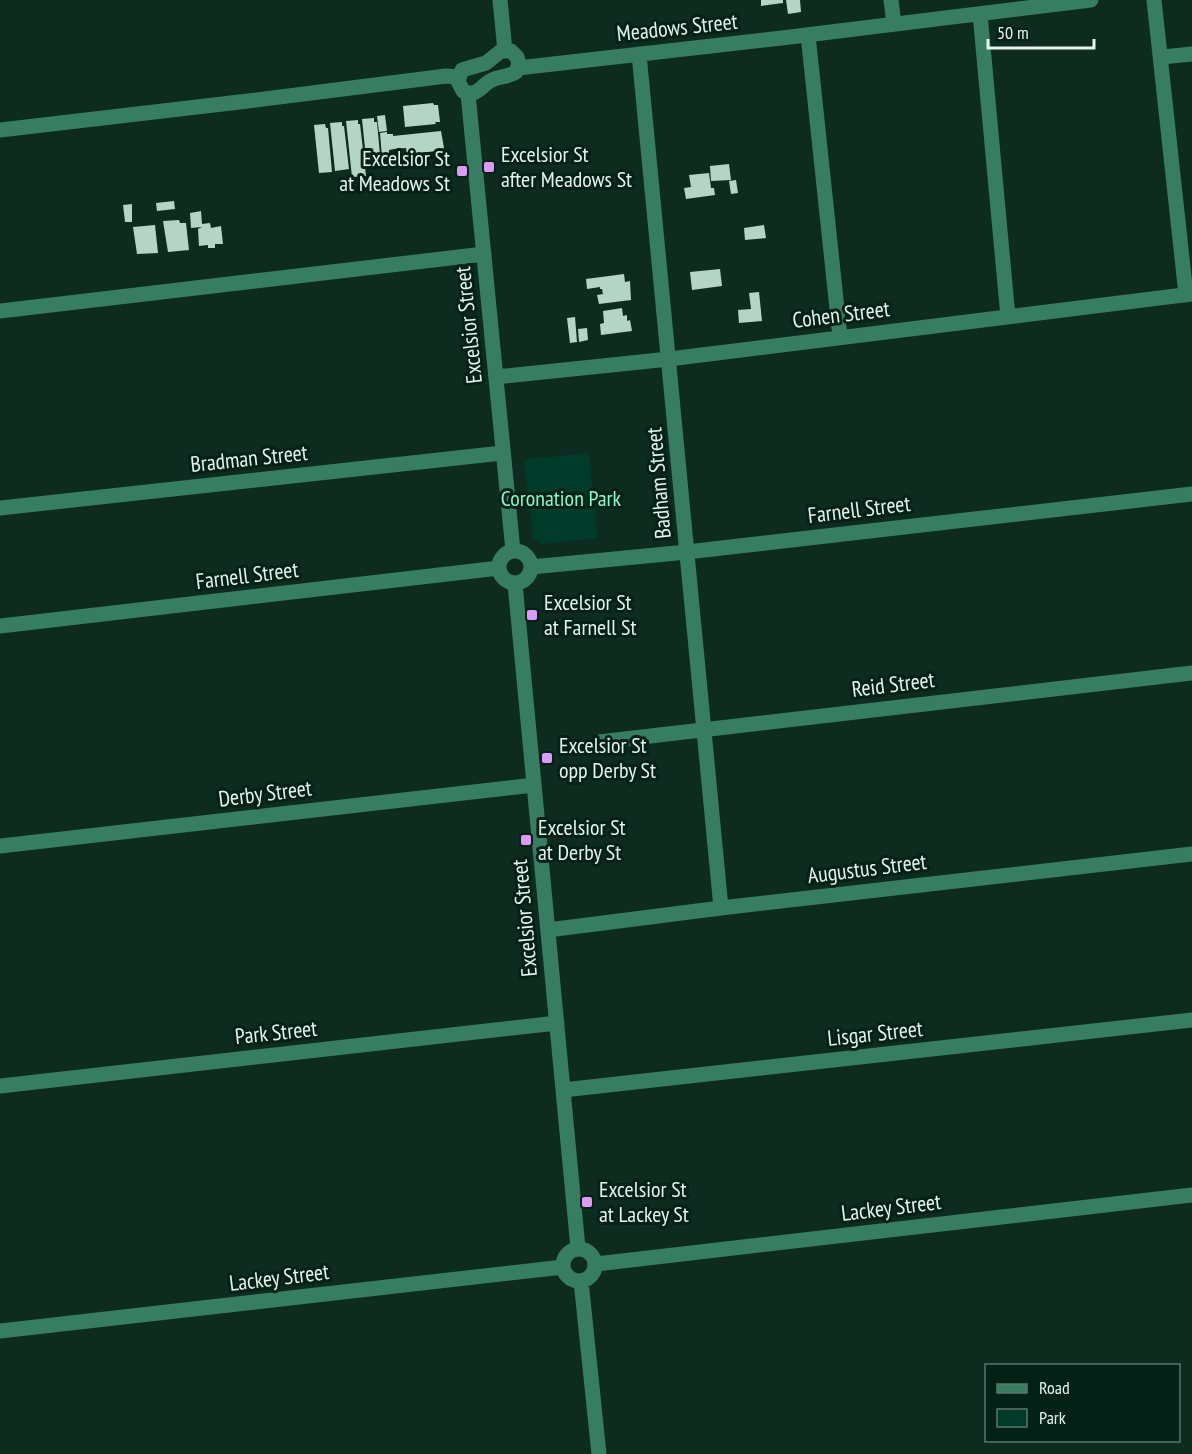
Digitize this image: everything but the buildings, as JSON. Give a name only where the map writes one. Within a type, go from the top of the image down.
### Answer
[{"type":"street","points":[[500,0],[505,51]]},
{"type":"street","points":[[891,0],[894,24]]},
{"type":"street","name":"Meadows Street","points":[[468,94],[480,90],[494,79],[513,74],[518,68],[1091,0]]},
{"type":"street","points":[[1154,0],[1189,295]]},
{"type":"street","points":[[980,14],[1008,317]]},
{"type":"street","points":[[807,35],[840,337]]},
{"type":"street","points":[[468,94],[460,88],[458,77],[465,68],[486,63],[498,52],[511,51],[517,57],[518,68]]},
{"type":"street","name":"Badham Street","points":[[639,54],[721,908]]},
{"type":"street","points":[[1162,57],[1192,54]]},
{"type":"street","points":[[0,130],[446,75],[458,77]]},
{"type":"street","name":"Excelsior Street","points":[[468,94],[513,551]]},
{"type":"street","points":[[0,311],[484,254]]},
{"type":"street","name":"Cohen Street","points":[[496,376],[669,359],[1189,295]]},
{"type":"street","name":"Bradman Street","points":[[0,508],[502,453]]},
{"type":"street","name":"Farnell Street","points":[[531,567],[687,552],[1192,494]]},
{"type":"street","points":[[513,551],[518,551],[527,557],[531,567],[529,577],[515,584],[502,578],[498,568],[501,559],[513,551]]},
{"type":"street","name":"Farnell Street","points":[[0,626],[498,568]]},
{"type":"street","name":"Excelsior Street","points":[[515,584],[578,1248]]},
{"type":"street","name":"Reid Street","points":[[599,742],[1192,672]]},
{"type":"street","name":"Derby Street","points":[[0,846],[534,785]]},
{"type":"street","name":"Augustus Street","points":[[548,930],[1192,854]]},
{"type":"street","name":"Lisgar Street","points":[[563,1090],[1192,1020]]},
{"type":"street","name":"Park Street","points":[[0,1086],[557,1023]]},
{"type":"street","name":"Lackey Street","points":[[596,1264],[1192,1196]]},
{"type":"street","points":[[578,1248],[592,1254],[596,1264],[594,1273],[581,1281],[567,1276],[563,1267],[565,1257],[578,1248]]},
{"type":"street","name":"Lackey Street","points":[[0,1331],[563,1267]]},
{"type":"street","points":[[581,1281],[599,1454]]},
{"type":"green space","name":"Coronation Park","points":[[589,453],[598,538],[541,544],[533,537],[524,459]]},
{"type":"place","name":"Excelsior St after Meadows St","points":[[489,167]]},
{"type":"place","name":"Excelsior St at Meadows St","points":[[462,171]]},
{"type":"place","name":"Excelsior St at Farnell St","points":[[532,615]]},
{"type":"place","name":"Excelsior St opp Derby St","points":[[547,758]]},
{"type":"place","name":"Excelsior St at Derby St","points":[[526,840]]},
{"type":"place","name":"Excelsior St at Lackey St","points":[[587,1202]]}]
